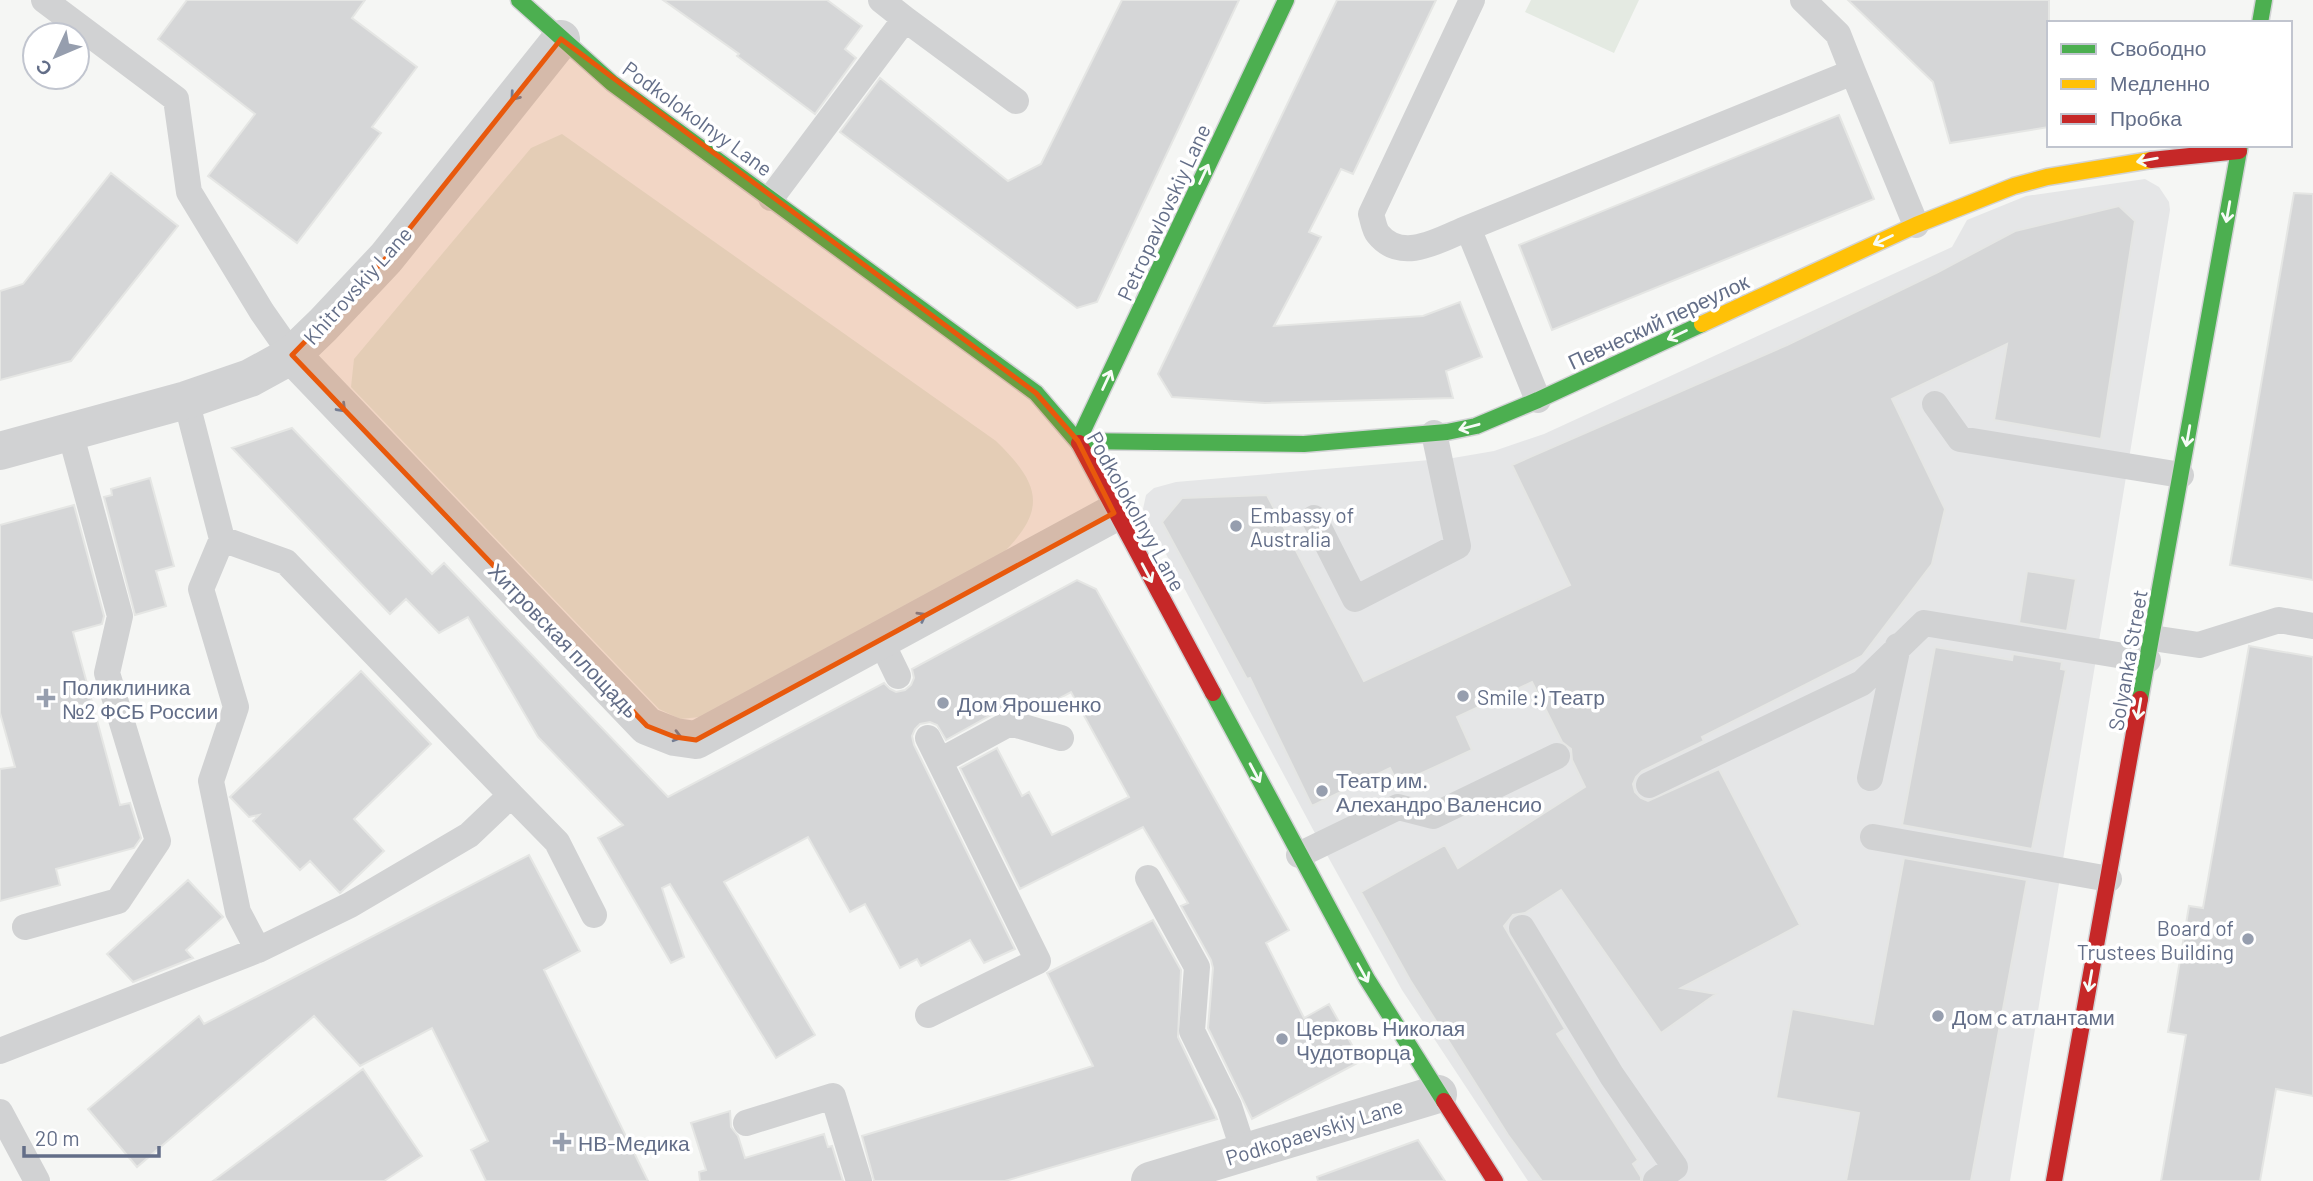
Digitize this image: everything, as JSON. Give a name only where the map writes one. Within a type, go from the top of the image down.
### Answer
[{"type":"street","name":"Podkolokolnyy Lane","points":[[519,0],[612,83],[1035,393],[1078,441],[1114,513],[1367,979],[1495,1181]]},
{"type":"street","name":"Petropavlovskiy Lane","points":[[1078,441],[1286,0]]},
{"type":"street","points":[[2260,21],[2264,0]]},
{"type":"street","name":"Khitrovskiy Lane","points":[[0,451],[186,400],[250,378],[292,355],[386,258],[561,39]]},
{"type":"street","name":"Певческий переулок","points":[[1078,441],[1304,444],[1434,433],[1476,426],[1538,400],[1916,225],[2014,186],[2048,177],[2239,148]]},
{"type":"street","name":"Solyanka Street","points":[[2054,1181],[2239,148]]},
{"type":"street","name":"Хитровская площадь","points":[[292,355],[647,726],[675,737],[695,740],[1114,513]]},
{"type":"street","name":"Podkopaevskiy Lane","points":[[1150,1181],[1438,1094]]},
{"type":"lane","points":[[44,0],[176,99],[189,192],[261,312],[292,355]]},
{"type":"lane","points":[[881,0],[1016,101]]},
{"type":"lane","points":[[1472,0],[1371,214],[1377,233],[1395,247],[1416,249],[1853,72]]},
{"type":"lane","points":[[1803,0],[1838,34],[1916,225]]},
{"type":"lane","points":[[771,198],[905,19]]},
{"type":"lane","points":[[1468,228],[1538,400]]},
{"type":"lane","points":[[186,400],[222,539],[201,590],[236,707],[211,781],[239,912],[258,950]]},
{"type":"lane","points":[[1935,404],[1960,439],[2181,475]]},
{"type":"lane","points":[[25,928],[118,901],[158,841],[107,673],[120,616],[69,432]]},
{"type":"lane","points":[[1314,518],[1355,599],[1458,546],[1434,433]]},
{"type":"lane","points":[[222,539],[286,562],[557,842],[594,915]]},
{"type":"lane","points":[[1649,785],[1862,683],[1924,623],[2150,649],[2199,645],[2279,620],[2313,626]]},
{"type":"lane","points":[[880,639],[898,676]]},
{"type":"lane","points":[[1870,778],[1898,646]]},
{"type":"lane","points":[[928,1015],[1038,961],[934,750],[1010,723],[1061,738]]},
{"type":"lane","points":[[1299,855],[1398,807],[1433,816],[1557,756]]},
{"type":"lane","points":[[0,1051],[258,950],[350,905],[470,835],[511,794]]},
{"type":"lane","points":[[1873,837],[2109,879]]},
{"type":"lane","points":[[1149,878],[1197,967],[1192,1031],[1229,1106],[1244,1152]]},
{"type":"lane","points":[[1522,928],[1612,1076],[1675,1167],[1656,1181]]},
{"type":"lane","points":[[746,1123],[833,1096],[859,1181]]},
{"type":"lane","points":[[0,1112],[37,1181]]},
{"type":"highlighted area","points":[[561,39],[1036,393],[1078,441],[1114,513],[696,740],[675,737],[647,726],[292,355],[386,258]]},
{"type":"shaded area","points":[[1531,0],[1639,0],[1614,53],[1525,12]]},
{"type":"shaded area","points":[[562,134],[996,441],[1022,471],[1030,485],[1033,498],[1032,511],[1026,525],[1015,540],[1000,556],[710,716],[680,719],[659,709],[351,387],[354,359],[531,148]]},
{"type":"shaded area","points":[[2145,179],[2159,187],[2169,202],[2170,210],[2010,1181],[1528,1181],[1402,990],[1150,524],[1143,509],[1146,495],[1154,488],[1176,482],[1453,458],[1494,451],[1544,434],[1952,247],[1967,220],[2026,196]]},
{"type":"building","points":[[187,0],[365,0],[352,18],[417,67],[372,127],[381,133],[297,243],[208,176],[255,114],[158,39]]},
{"type":"building","points":[[663,0],[827,0],[862,26],[845,49],[856,58],[815,114],[737,56],[739,54]]},
{"type":"building","points":[[1122,0],[1239,0],[1097,302],[1077,308],[840,132],[880,78],[1008,181],[1041,164]]},
{"type":"building","points":[[1337,0],[1436,0],[1353,174],[1341,169],[1309,232],[1321,237],[1274,326],[1423,316],[1460,302],[1482,357],[1446,371],[1453,398],[1265,403],[1172,397],[1158,374]]},
{"type":"building","points":[[1848,0],[2049,0],[2047,127],[1950,143],[1933,82]]},
{"type":"building","points":[[1839,115],[1874,199],[1552,330],[1519,245]]},
{"type":"building","points":[[111,173],[178,226],[71,361],[0,380],[0,291],[23,284]]},
{"type":"building","points":[[2294,193],[2313,194],[2313,580],[2230,565]]},
{"type":"building","points":[[2119,206],[2135,221],[2101,439],[1994,420],[2007,344],[1892,399],[1945,509],[1932,564],[1862,656],[1702,737],[1704,741],[1642,771],[1636,777],[1633,784],[1635,792],[1648,801],[1719,769],[1800,925],[1681,988],[1716,994],[1661,1033],[1561,890],[1525,913],[1513,915],[1504,926],[1565,1029],[1557,1034],[1638,1160],[1633,1164],[1641,1177],[1641,1181],[1542,1181],[1508,1135],[1410,980],[1361,892],[1445,845],[1458,868],[1585,787],[1572,760],[1571,749],[1562,742],[1532,682],[1457,717],[1472,750],[1398,784],[1390,768],[1312,806],[1250,678],[1247,679],[1162,522],[1182,498],[1267,495],[1364,681],[1570,585],[1512,465],[1787,345],[1938,272],[2015,231]]},
{"type":"building","points":[[292,428],[432,574],[444,563],[668,797],[884,683],[896,692],[905,690],[914,678],[912,669],[1077,580],[1096,589],[1289,930],[1266,943],[1304,1018],[1329,1004],[1361,1061],[1252,1119],[1208,1028],[1213,968],[1211,960],[1181,906],[1188,903],[1143,827],[1020,889],[960,768],[997,748],[1022,796],[1029,792],[1052,835],[1129,797],[1071,692],[1032,713],[1014,708],[1002,709],[946,740],[937,725],[930,722],[920,724],[912,736],[914,745],[1015,949],[984,963],[970,940],[921,966],[917,959],[900,968],[865,904],[850,912],[808,837],[724,882],[815,1035],[776,1058],[670,884],[662,888],[684,957],[671,963],[598,838],[623,825],[538,737],[468,617],[439,633],[406,599],[390,614],[232,448]]},
{"type":"building","points":[[150,478],[174,566],[156,571],[166,606],[135,615],[104,497],[112,495],[111,489]]},
{"type":"building","name":"Поликлиника №2 ФСБ России","points":[[74,505],[104,616],[102,624],[73,632],[120,805],[130,803],[141,838],[134,848],[56,869],[60,885],[0,901],[0,769],[15,767],[0,713],[0,525]]},
{"type":"building","points":[[2027,571],[2076,579],[2067,631],[2019,623]]},
{"type":"building","name":"Board of Trustees Building","points":[[2249,646],[2313,657],[2313,1096],[2276,1089],[2260,1181],[2161,1181],[2186,1035],[2168,1032],[2189,906],[2203,908]]},
{"type":"building","points":[[1935,647],[2012,660],[2013,654],[2062,662],[2061,669],[2066,670],[2032,849],[1902,825]]},
{"type":"building","points":[[361,671],[431,744],[354,819],[384,851],[340,893],[310,861],[300,870],[253,821],[259,815],[249,817],[230,797]]},
{"type":"building","points":[[529,855],[580,951],[544,970],[648,1181],[486,1181],[471,1150],[488,1141],[432,1028],[360,1066],[314,1016],[137,1167],[88,1109],[199,1016],[204,1024]]},
{"type":"building","name":"Дом с атлантами","points":[[1904,858],[2027,880],[1971,1181],[1846,1181],[1859,1113],[1776,1098],[1792,1009],[1873,1024]]},
{"type":"building","points":[[188,880],[223,917],[186,950],[193,958],[133,982],[107,954]]},
{"type":"building","points":[[1153,920],[1181,970],[1178,1037],[1217,1119],[1005,1181],[874,1181],[862,1136],[1093,1066],[1047,973]]},
{"type":"building","points":[[363,1069],[422,1156],[384,1181],[213,1181]]},
{"type":"building","points":[[730,1111],[731,1127],[738,1136],[745,1158],[824,1134],[828,1147],[832,1146],[843,1181],[700,1181],[699,1172],[706,1170],[691,1123]]},
{"type":"building","points":[[1418,1140],[1445,1181],[1318,1181],[1317,1177]]},
{"type":"traffic: fast","points":[[519,0],[612,83],[1036,393],[1079,443]]},
{"type":"traffic: fast","points":[[1078,441],[1286,0]]},
{"type":"traffic: fast","points":[[2260,21],[2264,0]]},
{"type":"traffic: fast","points":[[2140,699],[2240,147]]},
{"type":"traffic: fast","points":[[1078,441],[1304,444],[1447,432],[1476,426],[1538,400],[1702,324]]},
{"type":"traffic: fast","points":[[1213,693],[1367,979],[1444,1101]]},
{"type":"traffic: slow","points":[[1702,324],[1916,225],[2014,186],[2047,177],[2151,160]]},
{"type":"traffic: jam","points":[[2151,160],[2239,151]]},
{"type":"traffic: jam","points":[[1079,443],[1213,693]]},
{"type":"traffic: jam","points":[[2054,1181],[2140,699]]},
{"type":"traffic: jam","points":[[1444,1101],[1495,1181]]},
{"type":"place","name":"Embassy of Australia","points":[[1236,526]]},
{"type":"place","name":"Smile :) Театр","points":[[1463,696]]},
{"type":"place","name":"Поликлиника №2 ФСБ России","points":[[46,698]]},
{"type":"place","name":"Дом Ярошенко","points":[[943,703]]},
{"type":"place","name":"Театр им. Алехандро Валенсио","points":[[1322,791]]},
{"type":"place","name":"Board of Trustees Building","points":[[2248,939]]},
{"type":"place","name":"Дом с атлантами","points":[[1938,1016]]},
{"type":"place","name":"Церковь Николая Чудотворца","points":[[1282,1039]]},
{"type":"place","name":"НВ-Медика","points":[[562,1142]]}]
